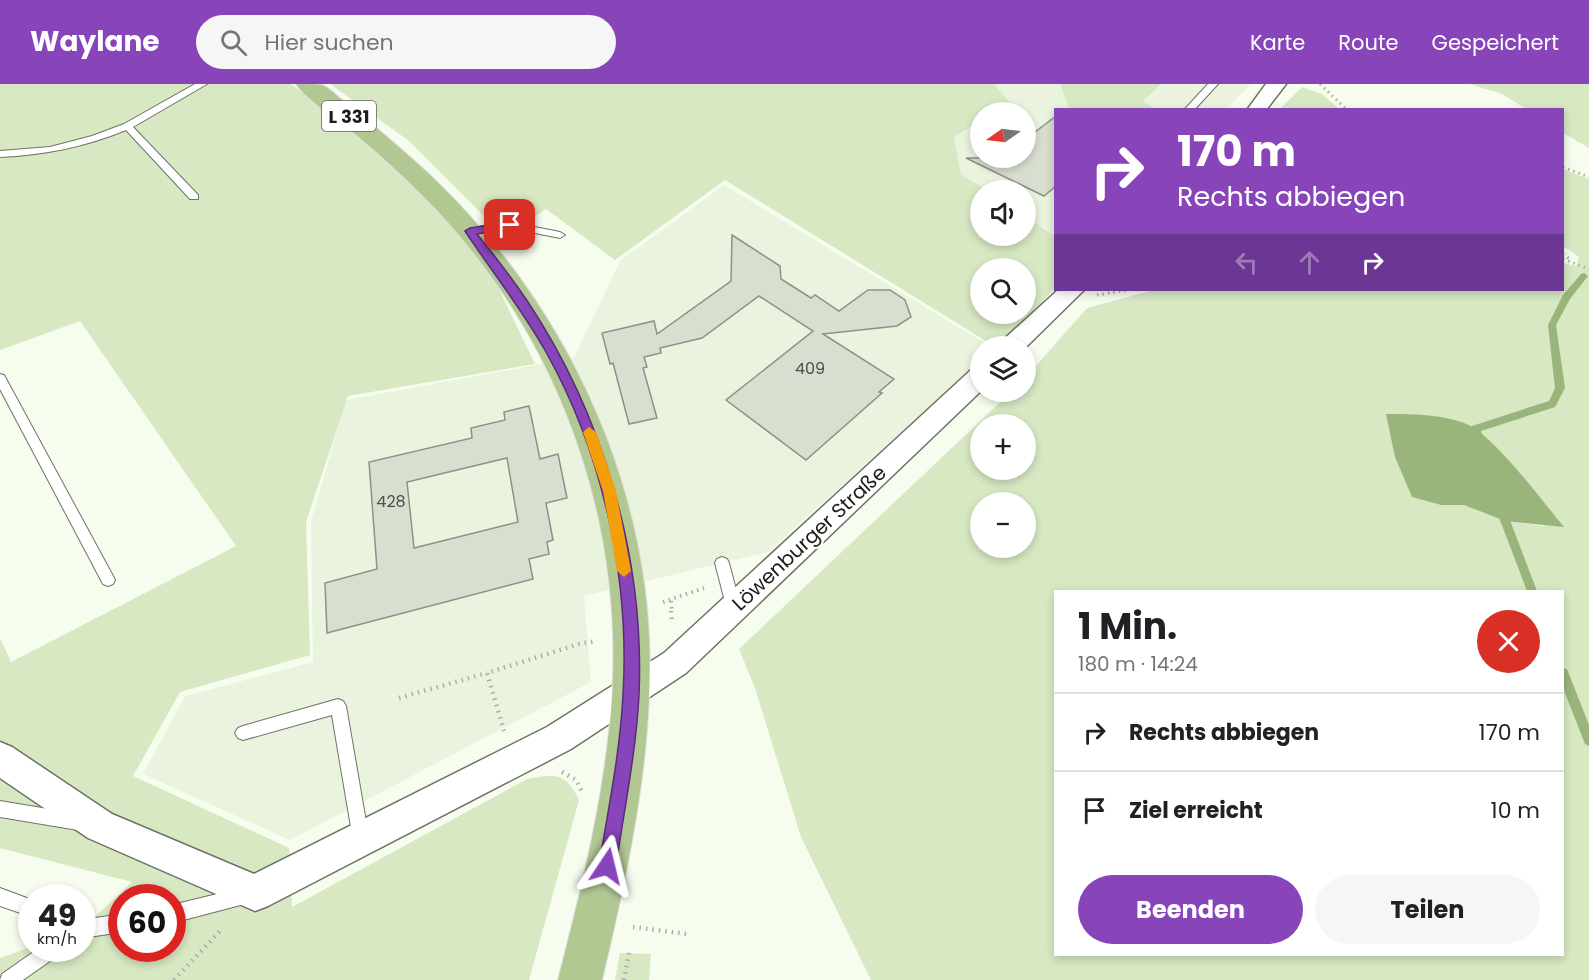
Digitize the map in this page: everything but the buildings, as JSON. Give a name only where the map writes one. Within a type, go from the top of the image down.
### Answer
[{"type":"main road","name":"L 331","points":[[307,84],[390,150],[470,231],[523,302],[553,355],[597,452],[619,534],[628,592],[631,693],[615,820],[603,889],[580,980]]},
{"type":"street","points":[[1258,108],[1276,84]]},
{"type":"street","points":[[1023,336],[1071,291]]},
{"type":"street","name":"Löwenburger Straße","points":[[255,893],[559,738],[675,663],[970,386]]},
{"type":"street","points":[[0,759],[100,826],[255,893]]},
{"type":"lane","points":[[0,154],[39,151],[91,142],[128,126],[202,84]]},
{"type":"lane","points":[[1190,108],[1213,84]]},
{"type":"lane","points":[[128,126],[194,197]]},
{"type":"lane","points":[[470,231],[510,225],[560,235]]},
{"type":"lane","points":[[0,378],[108,580]]},
{"type":"lane","points":[[722,563],[734,609]]},
{"type":"lane","points":[[243,733],[338,706],[361,839]]},
{"type":"lane","points":[[0,809],[100,826]]},
{"type":"lane","points":[[186,910],[255,893]]},
{"type":"lane","points":[[0,897],[18,904]]},
{"type":"lane","points":[[8,980],[34,962]]},
{"type":"path","points":[[1320,84],[1345,108]]},
{"type":"path","points":[[1564,168],[1589,177]]},
{"type":"path","points":[[1564,255],[1574,263]]},
{"type":"path","points":[[1564,259],[1589,269]]},
{"type":"path","points":[[399,698],[579,644],[601,641]]},
{"type":"path","points":[[487,673],[512,761]]},
{"type":"path","points":[[559,738],[558,770],[576,780],[586,799]]},
{"type":"path","points":[[174,980],[255,893]]},
{"type":"path","points":[[624,980],[635,915]]},
{"type":"path","points":[[633,927],[687,934]]},
{"type":"shaded area","points":[[0,84],[291,84],[382,152],[479,248],[535,364],[348,396],[306,522],[310,655],[180,692],[133,776],[289,848],[292,907],[527,779],[545,776],[559,777],[569,784],[579,800],[529,980],[0,980],[0,958],[18,952],[18,962],[96,962],[96,916],[108,905],[108,962],[186,962],[186,884],[130,884],[132,882],[0,848],[0,638],[11,662],[236,546],[80,321],[0,350]]},
{"type":"shaded area","points":[[330,84],[994,84],[1009,102],[970,102],[970,127],[954,137],[961,174],[970,180],[970,246],[1036,246],[1036,224],[1054,236],[1054,289],[1036,308],[1036,258],[970,258],[970,324],[1022,324],[1010,336],[978,336],[725,180],[615,260],[546,209],[505,237],[409,141]]},
{"type":"shaded area","points":[[994,84],[1060,84],[1070,108],[1054,108],[1054,236],[1036,224],[1036,180],[970,180],[961,174],[954,137],[970,126],[970,168],[1036,168],[1036,102],[1009,102]]},
{"type":"shaded area","points":[[1060,84],[1161,84],[1143,101],[1154,108],[1069,108]]},
{"type":"shaded area","points":[[1161,84],[1251,84],[1227,108],[1154,108],[1143,101]]},
{"type":"shaded area","points":[[1469,84],[1589,84],[1589,148],[1564,134],[1564,108],[1524,108],[1502,94]]},
{"type":"shaded area","points":[[1302,87],[1322,94],[1338,108],[1281,108]]},
{"type":"shaded area","points":[[1564,169],[1589,179],[1589,980],[871,980],[801,837],[755,688],[739,649],[970,431],[970,480],[1036,480],[1036,414],[988,414],[1000,402],[1036,402],[1036,366],[1087,308],[1150,291],[1564,291],[1564,263],[1576,266],[1579,257],[1564,247]],"holes":[[[1519,473],[1544,526],[1505,521],[1464,505],[1441,505],[1412,497]]]},
{"type":"shaded area","points":[[724,185],[973,336],[970,336],[970,370],[768,552],[584,596],[591,682],[290,840],[143,774],[185,696],[313,662],[311,522],[346,400],[574,358],[620,261]]},
{"type":"shaded area","points":[[1386,414],[1446,418],[1477,430],[1511,463],[1564,527],[1505,521],[1464,505],[1441,505],[1412,497],[1395,457]]},
{"type":"shaded area","points":[[620,953],[651,954],[649,980],[615,980]]},
{"type":"waterway","points":[[1479,441],[1475,429],[1552,404],[1560,388],[1552,325],[1566,297],[1584,276]]},
{"type":"waterway","points":[[1500,507],[1532,590]]},
{"type":"waterway","points":[[1564,676],[1589,740]]},
{"type":"slow traffic","points":[[589,432],[609,491],[619,534],[624,571]]},
{"type":"route","points":[[510,225],[470,231],[523,302],[553,355],[584,419],[609,491],[619,534],[628,592],[632,656],[631,693],[626,747],[607,866]]}]
